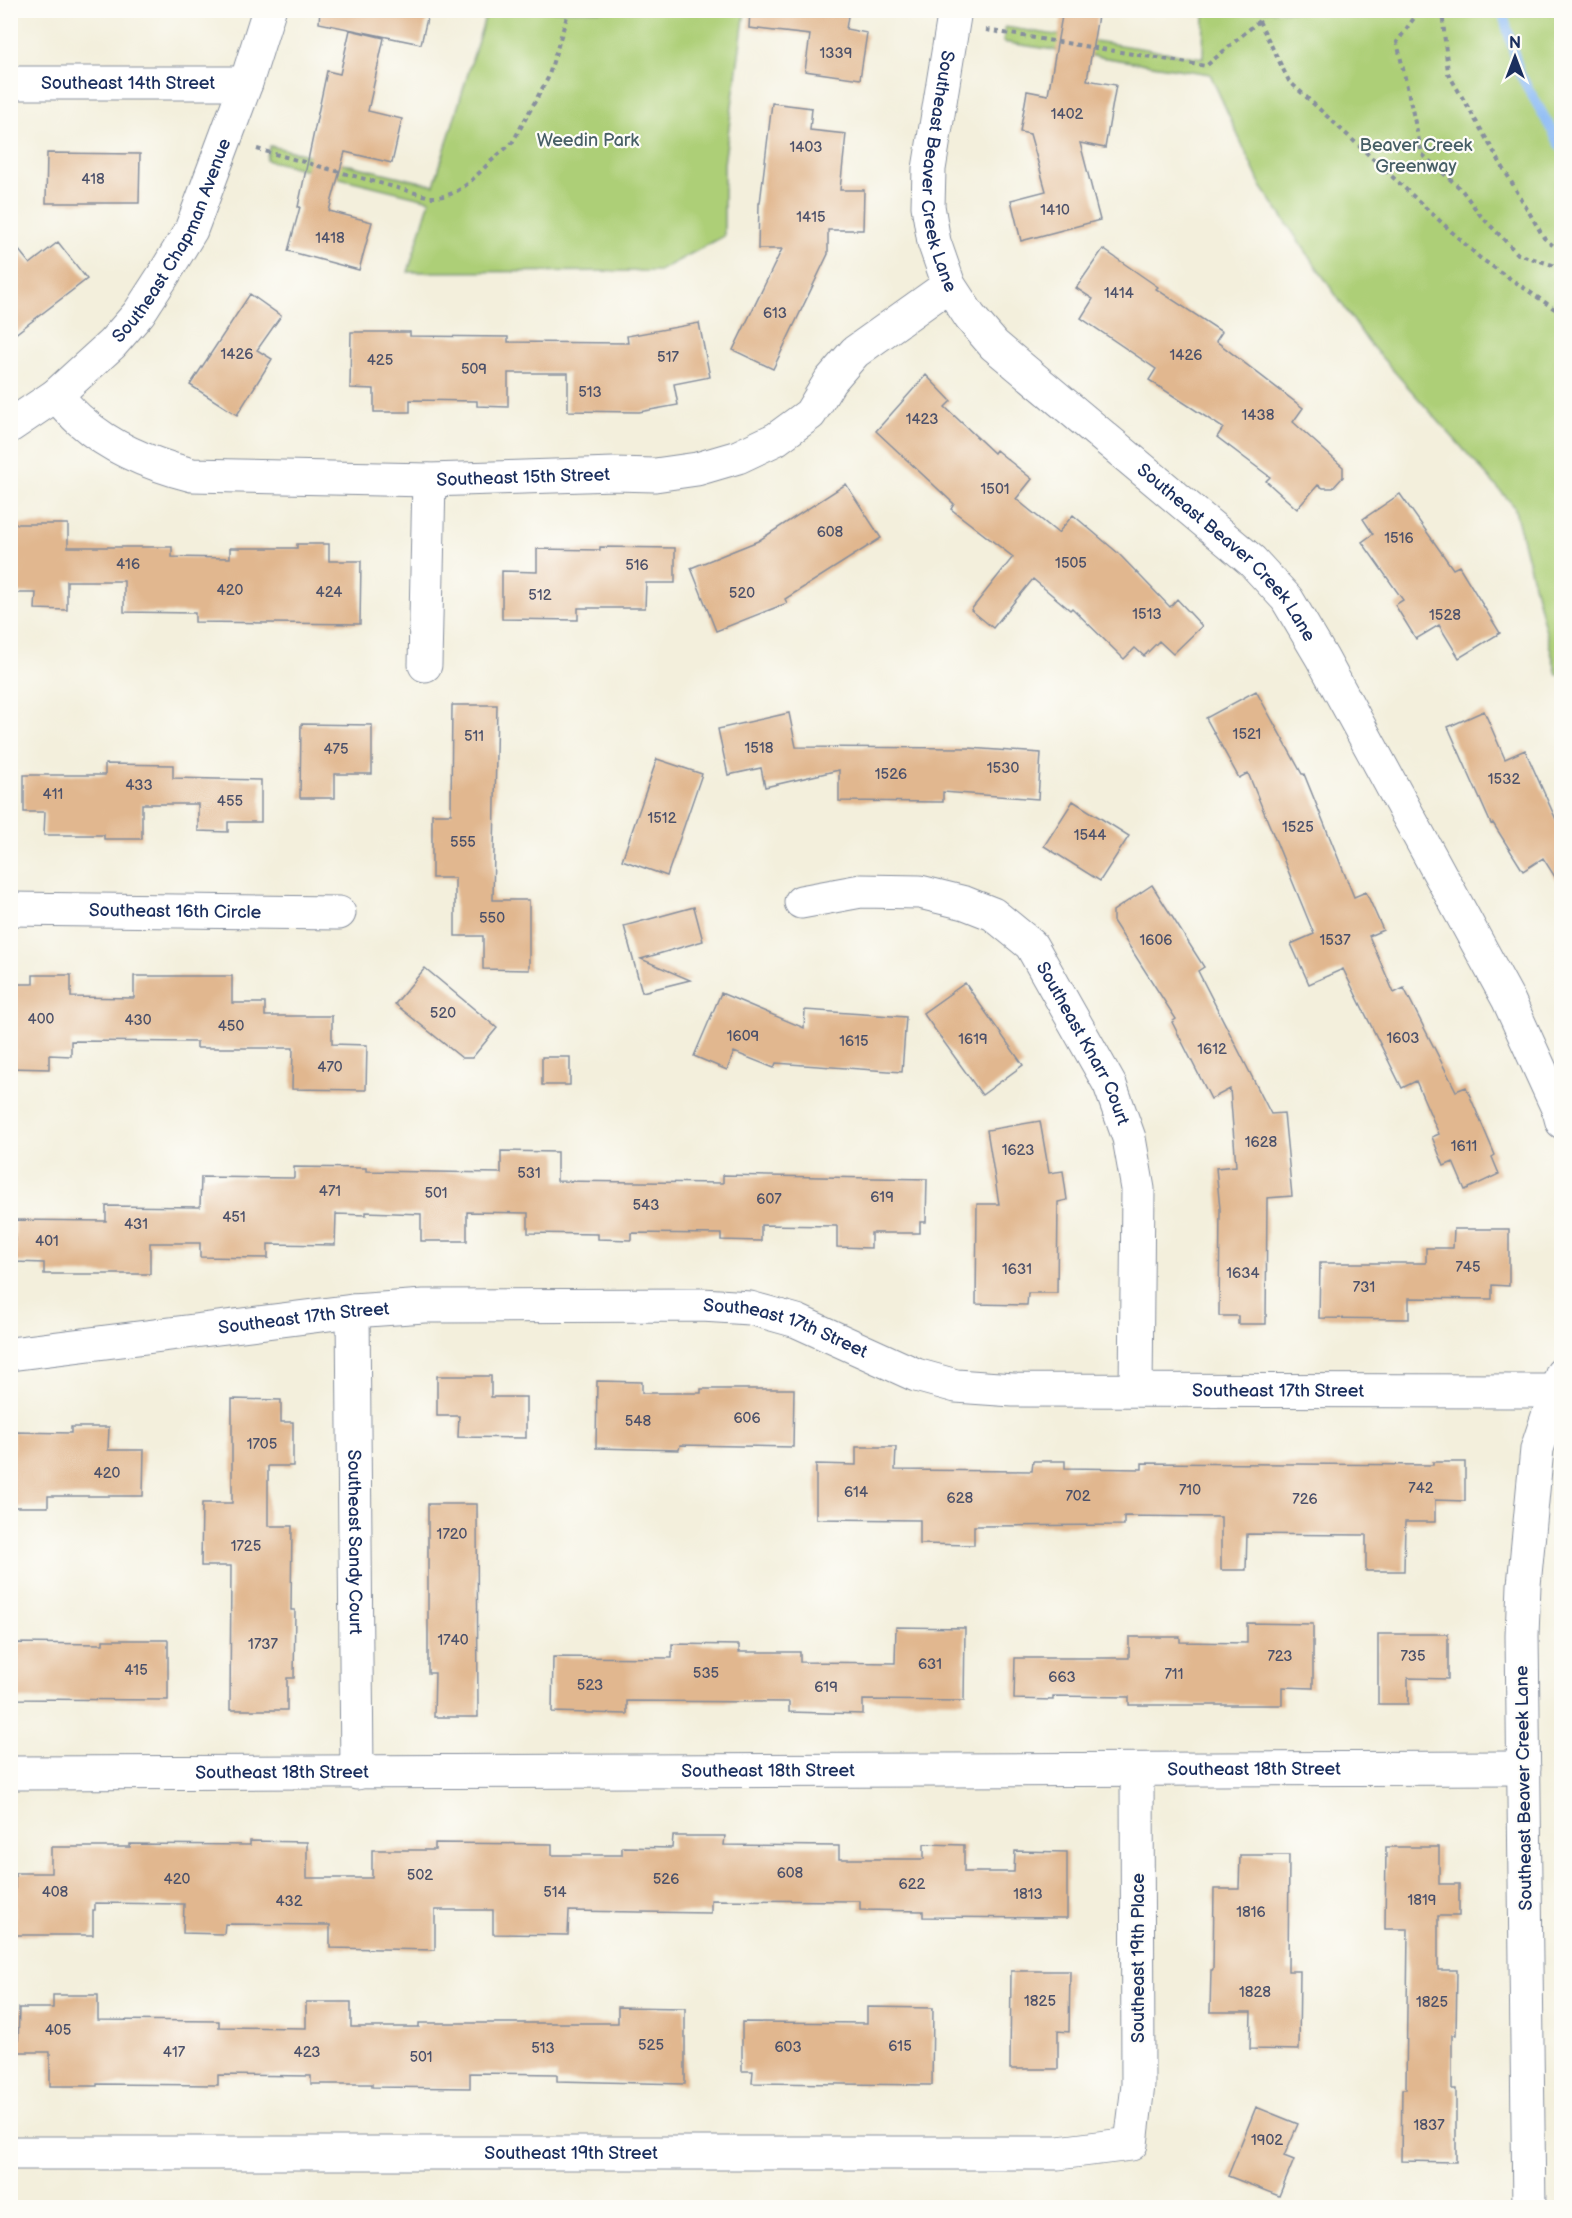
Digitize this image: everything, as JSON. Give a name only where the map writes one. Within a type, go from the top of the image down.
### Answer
[{"type":"street","name":"Southeast Chapman Avenue","points":[[10,426],[56,395],[112,344],[139,313],[163,276],[191,230],[246,83],[269,10]]},
{"type":"street","name":"Southeast Beaver Creek Lane","points":[[954,16],[929,169],[928,188],[928,206],[934,242],[949,285],[970,317],[994,345],[1252,561],[1287,599],[1322,658],[1508,999],[1562,1122]]},
{"type":"street","name":"Southeast 14th Street","points":[[10,83],[246,83]]},
{"type":"street","name":"Southeast 15th Street","points":[[56,395],[82,423],[114,445],[155,465],[192,475],[429,480],[614,474],[655,475],[697,469],[738,457],[776,440],[810,414],[831,381],[855,352],[949,285]]},
{"type":"street","points":[[425,666],[429,480]]},
{"type":"street","name":"Southeast Knarr Court","points":[[801,902],[861,891],[920,891],[965,903],[993,914],[1030,945],[1110,1085],[1129,1138],[1138,1189],[1136,1389]]},
{"type":"street","name":"Southeast 16th Circle","points":[[10,909],[339,913]]},
{"type":"street","name":"Southeast 17th Street","points":[[10,1354],[353,1311],[424,1306],[702,1305],[750,1308],[797,1321],[916,1375],[956,1386],[1012,1390],[1558,1382]]},
{"type":"street","name":"Southeast Sandy Court","points":[[353,1311],[357,1773]]},
{"type":"street","name":"Southeast Beaver Creek Lane","points":[[1529,2208],[1522,1635],[1524,1585],[1537,1449],[1558,1382]]},
{"type":"street","name":"Southeast 18th Street","points":[[10,1773],[1524,1768]]},
{"type":"street","name":"Southeast 19th Place","points":[[1131,2144],[1138,2085],[1137,1770]]},
{"type":"street","name":"Southeast 19th Street","points":[[10,2153],[1058,2153],[1131,2144]]},
{"type":"path","points":[[225,139],[430,197],[448,196],[469,184],[512,143],[548,78],[569,10]]},
{"type":"path","points":[[954,16],[994,33],[1206,66],[1259,21],[1263,10]]},
{"type":"path","points":[[1412,10],[1414,18],[1397,42],[1422,154],[1461,189],[1481,216],[1518,254],[1562,268]]},
{"type":"path","points":[[1442,10],[1448,73],[1544,238],[1562,253]]},
{"type":"path","points":[[1259,21],[1289,81],[1480,258],[1562,314]]},
{"type":"green space","name":"Weedin Park","points":[[487,11],[745,11],[724,164],[724,236],[659,271],[408,272],[430,200],[266,160],[270,146],[434,185]]},
{"type":"green space","name":"Beaver Creek Greenway","points":[[1204,11],[1561,11],[1561,675],[1557,675],[1514,506],[1368,342],[1261,186],[1210,74],[1003,42],[1005,27],[1203,58]]},
{"type":"building","points":[[320,10],[429,10],[421,44],[319,23]]},
{"type":"building","points":[[750,10],[849,10],[846,29],[867,33],[860,79],[805,71],[810,35],[749,28]]},
{"type":"building","points":[[1063,10],[1099,10],[1087,80],[1116,85],[1105,148],[1080,143],[1100,220],[1021,241],[1011,200],[1046,191],[1030,134],[1020,132],[1027,91],[1048,95]]},
{"type":"building","points":[[350,30],[384,38],[368,111],[402,119],[392,163],[345,152],[329,211],[372,222],[359,270],[288,251],[300,207],[298,207],[327,71],[340,74]]},
{"type":"building","points":[[772,103],[812,108],[810,130],[846,134],[840,190],[864,190],[863,230],[828,230],[828,254],[773,369],[733,350],[782,249],[758,249],[759,203]]},
{"type":"building","points":[[47,153],[140,154],[139,203],[46,203]]},
{"type":"building","points":[[10,239],[30,264],[58,242],[87,279],[10,338]]},
{"type":"building","points":[[1103,249],[1158,287],[1156,289],[1222,332],[1216,341],[1303,408],[1293,422],[1343,467],[1343,477],[1333,488],[1323,488],[1318,485],[1297,509],[1266,481],[1270,477],[1217,437],[1223,428],[1149,380],[1156,369],[1081,318],[1093,299],[1076,288]]},
{"type":"building","points":[[250,294],[281,316],[257,350],[272,359],[237,415],[190,385]]},
{"type":"building","points":[[699,323],[710,377],[674,384],[678,405],[639,412],[568,411],[568,373],[508,373],[508,407],[477,406],[477,401],[410,400],[410,412],[374,412],[374,389],[350,388],[351,332],[410,332],[410,336],[508,337],[508,342],[628,343],[627,336]]},
{"type":"building","points":[[926,375],[951,401],[945,407],[994,453],[996,450],[1032,479],[1016,499],[1058,533],[1073,515],[1118,553],[1170,607],[1177,599],[1202,626],[1173,654],[1159,641],[1144,656],[1135,648],[1124,659],[1072,608],[1070,610],[1033,579],[993,628],[971,610],[1013,557],[951,509],[954,504],[876,431]]},
{"type":"building","points":[[846,484],[881,538],[785,599],[787,603],[716,631],[691,568],[758,541]]},
{"type":"building","points":[[1400,494],[1453,569],[1459,566],[1500,633],[1459,658],[1439,625],[1416,639],[1395,605],[1403,600],[1362,542],[1373,534],[1363,519]]},
{"type":"building","points":[[10,524],[68,524],[68,547],[172,547],[172,557],[230,558],[230,548],[297,548],[297,544],[329,544],[329,561],[361,561],[360,624],[195,622],[195,613],[124,612],[124,581],[67,581],[67,610],[35,609],[36,593],[10,593]]},
{"type":"building","points":[[600,547],[675,548],[675,583],[646,583],[645,608],[578,608],[578,620],[502,619],[502,571],[537,572],[537,549],[600,550]]},
{"type":"building","points":[[1256,691],[1304,774],[1354,897],[1366,892],[1383,930],[1369,936],[1394,993],[1404,988],[1456,1091],[1466,1087],[1495,1155],[1492,1157],[1499,1174],[1465,1190],[1453,1162],[1444,1166],[1432,1137],[1439,1134],[1416,1081],[1402,1088],[1343,969],[1309,984],[1291,944],[1314,934],[1248,773],[1239,778],[1206,718]]},
{"type":"building","points":[[452,705],[497,705],[493,900],[529,900],[529,970],[483,969],[483,936],[455,936],[455,878],[432,878],[432,814],[451,814]]},
{"type":"building","points":[[1484,711],[1505,759],[1525,750],[1562,833],[1562,888],[1543,858],[1523,871],[1493,823],[1491,824],[1448,727]]},
{"type":"building","points":[[789,713],[796,747],[969,748],[1041,753],[1038,799],[943,792],[943,802],[839,801],[839,770],[765,787],[761,768],[728,775],[718,729]]},
{"type":"building","points":[[301,724],[372,725],[372,774],[335,774],[335,798],[300,798]]},
{"type":"building","points":[[657,759],[702,774],[667,876],[622,860]]},
{"type":"building","points":[[105,764],[173,765],[173,778],[261,780],[261,822],[228,822],[228,832],[198,831],[198,804],[142,804],[142,839],[104,839],[104,835],[44,835],[45,812],[24,812],[24,775],[105,775]]},
{"type":"building","points":[[1073,801],[1129,836],[1100,881],[1044,846]]},
{"type":"building","points":[[1152,885],[1204,967],[1198,971],[1271,1114],[1284,1113],[1292,1196],[1267,1198],[1266,1324],[1238,1324],[1238,1316],[1219,1316],[1220,1209],[1216,1168],[1236,1166],[1230,1089],[1211,1099],[1172,1022],[1176,1019],[1113,921],[1113,911]]},
{"type":"building","points":[[694,907],[703,941],[641,959],[690,980],[642,992],[624,926]]},
{"type":"building","points":[[425,968],[497,1028],[472,1058],[462,1058],[395,1004]]},
{"type":"building","points":[[33,975],[71,975],[71,997],[134,998],[134,976],[232,976],[232,1003],[265,1003],[265,1016],[332,1016],[332,1044],[367,1045],[366,1090],[292,1089],[293,1048],[197,1048],[197,1042],[71,1041],[71,1056],[49,1055],[49,1069],[10,1068],[10,984],[33,984]]},
{"type":"building","points":[[965,983],[1023,1065],[982,1095],[923,1013]]},
{"type":"building","points":[[721,993],[804,1028],[805,1010],[906,1017],[902,1072],[776,1063],[774,1068],[734,1052],[727,1070],[694,1056]]},
{"type":"building","points":[[542,1057],[570,1057],[570,1085],[542,1085]]},
{"type":"building","points":[[1040,1121],[1049,1173],[1063,1171],[1067,1200],[1058,1202],[1057,1293],[1028,1293],[1027,1305],[976,1304],[977,1204],[999,1204],[987,1130]]},
{"type":"building","points":[[501,1151],[557,1152],[557,1181],[723,1183],[723,1175],[927,1179],[926,1222],[920,1222],[920,1233],[871,1233],[871,1248],[837,1247],[837,1226],[761,1225],[761,1241],[721,1240],[721,1234],[631,1233],[631,1240],[598,1239],[598,1234],[528,1233],[528,1213],[467,1212],[467,1241],[421,1241],[421,1214],[366,1212],[366,1215],[336,1214],[335,1245],[268,1244],[268,1258],[200,1257],[200,1243],[150,1243],[150,1274],[44,1274],[44,1263],[15,1262],[15,1220],[106,1221],[106,1206],[200,1207],[201,1177],[294,1178],[294,1167],[366,1168],[366,1171],[501,1173]]},
{"type":"building","points":[[1454,1229],[1509,1229],[1509,1286],[1492,1285],[1492,1299],[1409,1298],[1409,1319],[1319,1318],[1320,1263],[1426,1263],[1426,1248],[1453,1248]]},
{"type":"building","points":[[437,1376],[491,1376],[491,1397],[526,1397],[526,1438],[458,1437],[459,1416],[437,1416]]},
{"type":"building","points":[[597,1381],[642,1382],[642,1393],[701,1393],[701,1389],[794,1389],[793,1447],[680,1445],[679,1450],[596,1448]]},
{"type":"building","points":[[232,1399],[281,1400],[281,1422],[293,1422],[293,1466],[268,1466],[268,1526],[292,1526],[291,1610],[295,1610],[294,1678],[287,1678],[287,1710],[230,1710],[231,1566],[201,1566],[202,1503],[232,1503]]},
{"type":"building","points":[[71,1427],[109,1427],[108,1450],[144,1450],[143,1496],[48,1496],[48,1507],[10,1507],[10,1449],[13,1448],[13,1432],[71,1433]]},
{"type":"building","points":[[856,1447],[896,1447],[895,1470],[1032,1471],[1033,1461],[1065,1461],[1065,1468],[1142,1469],[1142,1463],[1433,1465],[1433,1462],[1465,1462],[1465,1501],[1435,1500],[1435,1522],[1405,1522],[1404,1571],[1366,1571],[1366,1535],[1247,1534],[1246,1570],[1221,1570],[1221,1517],[1124,1516],[1124,1525],[974,1526],[974,1545],[920,1544],[920,1520],[816,1519],[816,1464],[856,1465]]},
{"type":"building","points":[[428,1504],[477,1504],[478,1717],[434,1717],[435,1673],[428,1673]]},
{"type":"building","points":[[1247,1623],[1313,1624],[1313,1688],[1282,1687],[1282,1705],[1129,1705],[1129,1697],[1053,1696],[1053,1700],[1014,1699],[1015,1658],[1129,1658],[1129,1637],[1180,1637],[1180,1642],[1247,1643]]},
{"type":"building","points":[[896,1627],[965,1628],[964,1701],[863,1700],[863,1714],[789,1712],[789,1702],[627,1701],[627,1714],[552,1712],[553,1657],[672,1658],[672,1644],[739,1645],[739,1652],[800,1652],[800,1662],[895,1663]]},
{"type":"building","points":[[1378,1634],[1448,1634],[1448,1679],[1408,1678],[1408,1704],[1378,1704]]},
{"type":"building","points":[[103,1640],[168,1640],[168,1700],[10,1699],[10,1643],[103,1644]]},
{"type":"building","points":[[673,1836],[725,1836],[724,1845],[839,1846],[839,1859],[924,1859],[924,1844],[964,1845],[964,1872],[1014,1872],[1015,1851],[1067,1852],[1067,1918],[923,1917],[923,1911],[860,1910],[860,1901],[711,1900],[711,1913],[569,1911],[568,1935],[493,1934],[493,1910],[435,1910],[435,1950],[330,1948],[330,1925],[225,1924],[224,1934],[183,1933],[184,1904],[95,1903],[93,1935],[15,1935],[15,1873],[51,1873],[51,1847],[130,1847],[130,1844],[250,1845],[250,1841],[307,1842],[307,1878],[372,1878],[372,1850],[435,1850],[435,1843],[552,1844],[552,1855],[622,1855],[622,1847],[672,1848]]},
{"type":"building","points":[[1386,1847],[1439,1847],[1439,1884],[1459,1884],[1459,1916],[1438,1916],[1438,1970],[1457,1970],[1456,2035],[1452,2035],[1452,2089],[1456,2089],[1456,2162],[1401,2161],[1402,2089],[1406,2089],[1408,1929],[1385,1929]]},
{"type":"building","points":[[1240,1855],[1289,1855],[1288,1971],[1300,1971],[1299,2050],[1250,2049],[1251,2012],[1210,2012],[1214,1889],[1239,1889]]},
{"type":"building","points":[[1011,1971],[1070,1971],[1069,2032],[1058,2031],[1058,2069],[1010,2069]]},
{"type":"building","points":[[53,1995],[98,1995],[98,2020],[219,2021],[219,2027],[306,2028],[306,2002],[351,2002],[351,2027],[419,2027],[419,2023],[618,2023],[618,2007],[685,2008],[685,2084],[557,2081],[557,2074],[470,2073],[470,2088],[311,2084],[311,2076],[218,2075],[218,2085],[50,2086],[50,2052],[18,2052],[19,2008],[53,2008]]},
{"type":"building","points":[[867,2007],[933,2008],[932,2085],[752,2083],[753,2071],[742,2071],[742,2022],[867,2023]]},
{"type":"building","points":[[1256,2107],[1298,2124],[1284,2156],[1294,2160],[1279,2196],[1228,2176]]},
{"type":"waterway","points":[[1504,10],[1504,18],[1520,74],[1562,148]]}]
